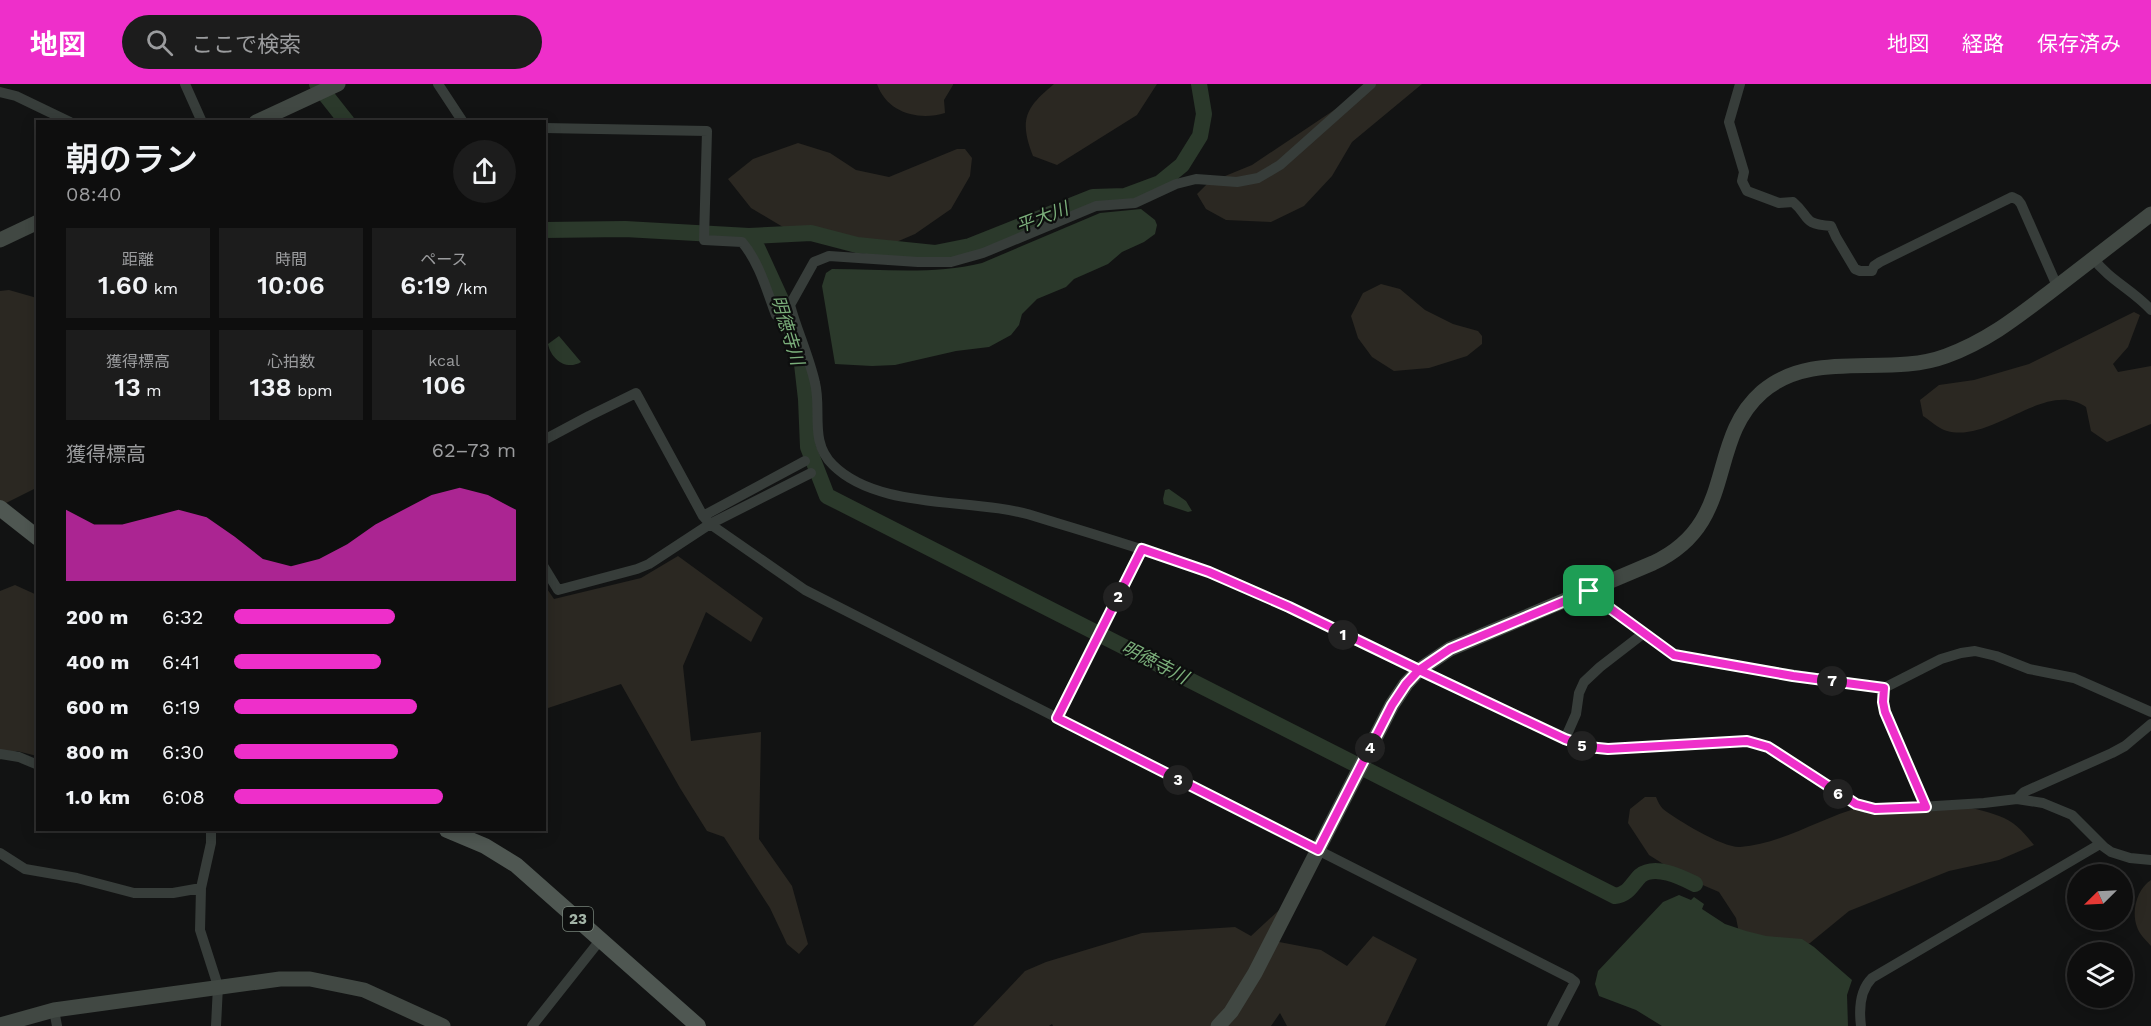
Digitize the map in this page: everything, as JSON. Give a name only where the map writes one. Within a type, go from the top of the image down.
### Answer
[{"type":"main road","points":[[0,508],[36,536]]},
{"type":"main road","name":"23","points":[[449,831],[485,846],[516,865],[698,1026]]},
{"type":"street","points":[[185,84],[200,120]]},
{"type":"street","points":[[438,84],[462,120]]},
{"type":"street","points":[[546,128],[707,131],[704,240],[742,242],[749,250],[777,315],[789,305],[809,268],[820,259],[829,256],[951,262],[983,253],[1096,206],[1135,203],[1176,184],[1196,179],[1237,182],[1258,178],[1280,165],[1371,84]]},
{"type":"street","points":[[1740,84],[1729,122],[1744,172],[1742,181],[1747,191],[1779,203],[1793,202],[1805,219],[1813,224],[1831,226],[1856,269],[1872,271],[1874,266],[1880,262],[2012,197],[2021,204],[2057,286]]},
{"type":"street","points":[[260,120],[327,89]]},
{"type":"street","points":[[0,92],[16,96],[66,120]]},
{"type":"street","points":[[1218,1026],[1246,990],[1392,705],[1419,670],[1450,649],[1665,558],[1683,544],[1694,533],[1708,512],[1737,425],[1755,400],[1771,385],[1790,375],[1814,369],[1902,365],[1943,357],[1988,337],[2151,214]]},
{"type":"street","points":[[0,240],[36,223]]},
{"type":"street","points":[[2093,258],[2109,277],[2133,293],[2151,310]]},
{"type":"street","points":[[789,305],[816,386],[817,430],[822,449],[832,464],[848,477],[878,492],[912,498],[979,504],[1027,513],[1219,576],[1565,739],[1588,747],[1608,749],[1747,741],[1768,747],[1856,804],[1875,809],[2017,799],[2043,803],[2072,815],[2100,844],[2119,855],[2151,860]]},
{"type":"street","points":[[546,439],[636,393],[706,520],[805,590],[1575,982],[1552,1026]]},
{"type":"street","points":[[546,571],[555,588],[561,590],[649,564],[706,520],[805,461]]},
{"type":"street","points":[[706,520],[811,473]]},
{"type":"street","points":[[1057,718],[1142,549]]},
{"type":"street","points":[[1589,591],[1674,655],[1783,674],[1884,688],[1941,659],[1961,652],[1975,651],[1996,656],[2029,669],[2074,678],[2151,712]]},
{"type":"street","points":[[1565,739],[1576,714],[1579,693],[1584,682],[1644,633]]},
{"type":"street","points":[[1884,688],[1885,712],[1926,807]]},
{"type":"street","points":[[2017,799],[2024,792],[2112,753],[2151,724]]},
{"type":"street","points":[[0,754],[19,757],[36,764]]},
{"type":"street","points":[[211,831],[211,843],[201,888],[200,930],[218,986],[216,1026]]},
{"type":"street","points":[[1861,1026],[1860,1002],[1872,978],[2100,844]]},
{"type":"street","points":[[0,853],[24,868],[77,878],[134,893],[173,893],[201,888]]},
{"type":"street","points":[[532,1026],[601,939]]},
{"type":"street","points":[[0,1025],[54,1010],[218,986],[280,979],[310,979],[364,990],[443,1026]]},
{"type":"street","points":[[54,1010],[57,1026]]},
{"type":"shaded area","points":[[877,84],[953,85],[944,100],[945,113],[925,116],[896,108],[888,102]]},
{"type":"shaded area","points":[[1054,84],[1157,84],[1137,115],[1057,165],[1033,156],[1026,133],[1027,116],[1031,108]]},
{"type":"shaded area","points":[[1373,84],[1422,84],[1352,142],[1332,176],[1304,206],[1271,222],[1226,220],[1206,209],[1197,194],[1208,183],[1252,165]]},
{"type":"shaded area","points":[[798,143],[830,153],[856,170],[889,177],[957,149],[965,149],[972,158],[970,176],[951,209],[915,234],[887,246],[841,246],[793,233],[751,208],[728,179],[753,159]]},
{"type":"shaded area","points":[[1141,209],[1155,220],[1157,225],[1155,234],[1122,252],[1108,264],[1074,279],[1066,287],[1037,299],[1022,314],[1019,325],[1011,335],[989,347],[956,351],[895,365],[835,364],[822,286],[826,273],[832,269],[927,270],[964,267],[982,263],[1100,213]]},
{"type":"shaded area","points":[[1381,284],[1400,289],[1425,310],[1453,324],[1478,331],[1482,336],[1482,344],[1467,356],[1429,368],[1394,371],[1372,357],[1358,338],[1351,316],[1363,293]]},
{"type":"shaded area","points":[[9,290],[36,298],[36,488],[4,504],[0,502],[0,291]]},
{"type":"shaded area","points":[[2134,312],[2140,315],[2128,347],[2113,364],[2118,372],[2151,366],[2151,424],[2107,442],[2091,431],[2086,407],[2070,400],[2037,405],[2001,421],[1965,432],[1944,430],[1923,416],[1920,400],[1939,385],[1974,380],[2029,364]]},
{"type":"shaded area","points":[[559,336],[581,362],[570,365],[556,359],[548,344]]},
{"type":"shaded area","points":[[1169,489],[1186,501],[1192,511],[1188,512],[1164,504],[1165,490]]},
{"type":"shaded area","points":[[678,556],[763,618],[751,642],[706,612],[683,666],[691,741],[761,732],[759,839],[792,886],[808,944],[799,954],[787,944],[770,908],[724,837],[707,831],[621,684],[546,709],[546,587],[554,599],[641,578]]},
{"type":"shaded area","points":[[15,585],[36,595],[36,756],[17,751],[4,755],[0,760],[0,591]]},
{"type":"shaded area","points":[[1645,797],[1656,797],[1663,809],[1700,832],[1723,843],[1740,847],[1771,841],[1861,807],[1895,802],[1953,805],[1989,813],[2009,820],[2034,845],[1999,860],[1949,871],[1849,911],[1810,943],[1779,957],[1743,952],[1736,918],[1719,892],[1684,877],[1649,855],[1628,823],[1630,809]]},
{"type":"shaded area","points":[[2151,880],[2151,946],[2138,930],[2135,921],[2135,907],[2142,889]]},
{"type":"shaded area","points":[[1679,895],[1691,900],[1694,897],[1704,904],[1702,909],[1725,924],[1766,936],[1802,939],[1814,947],[1852,980],[1847,995],[1848,1026],[1662,1026],[1636,1010],[1599,996],[1595,984],[1598,971],[1663,902]]},
{"type":"shaded area","points":[[1290,900],[1274,941],[1321,950],[1347,966],[1373,936],[1417,959],[1385,1026],[1287,1026],[1280,1013],[1271,1026],[1053,1026],[1052,1024],[1049,1026],[973,1026],[1025,971],[1046,962],[1142,933],[1235,927],[1251,936]]},
{"type":"waterway","name":"明徳寺川","points":[[317,84],[345,120]]},
{"type":"waterway","name":"平大川","points":[[546,230],[625,229],[749,236],[811,233],[857,245],[935,253],[970,246],[1093,197],[1125,196],[1160,183],[1182,165],[1200,136],[1204,114],[1199,84]]},
{"type":"waterway","name":"明徳寺川","points":[[749,236],[756,245],[784,306],[786,318],[797,344],[806,399],[808,447],[827,496],[1615,896],[1627,891],[1640,876],[1653,871],[1668,873],[1695,884]]},
{"type":"route","points":[[1589,591],[1450,649],[1419,670],[1289,607],[1209,572],[1142,549],[1057,718],[1318,850],[1398,694],[1419,670],[1565,739],[1588,747],[1628,749],[1747,741],[1768,747],[1844,798],[1865,808],[1926,807],[1883,708],[1884,688],[1793,676],[1674,655],[1589,591]]}]
